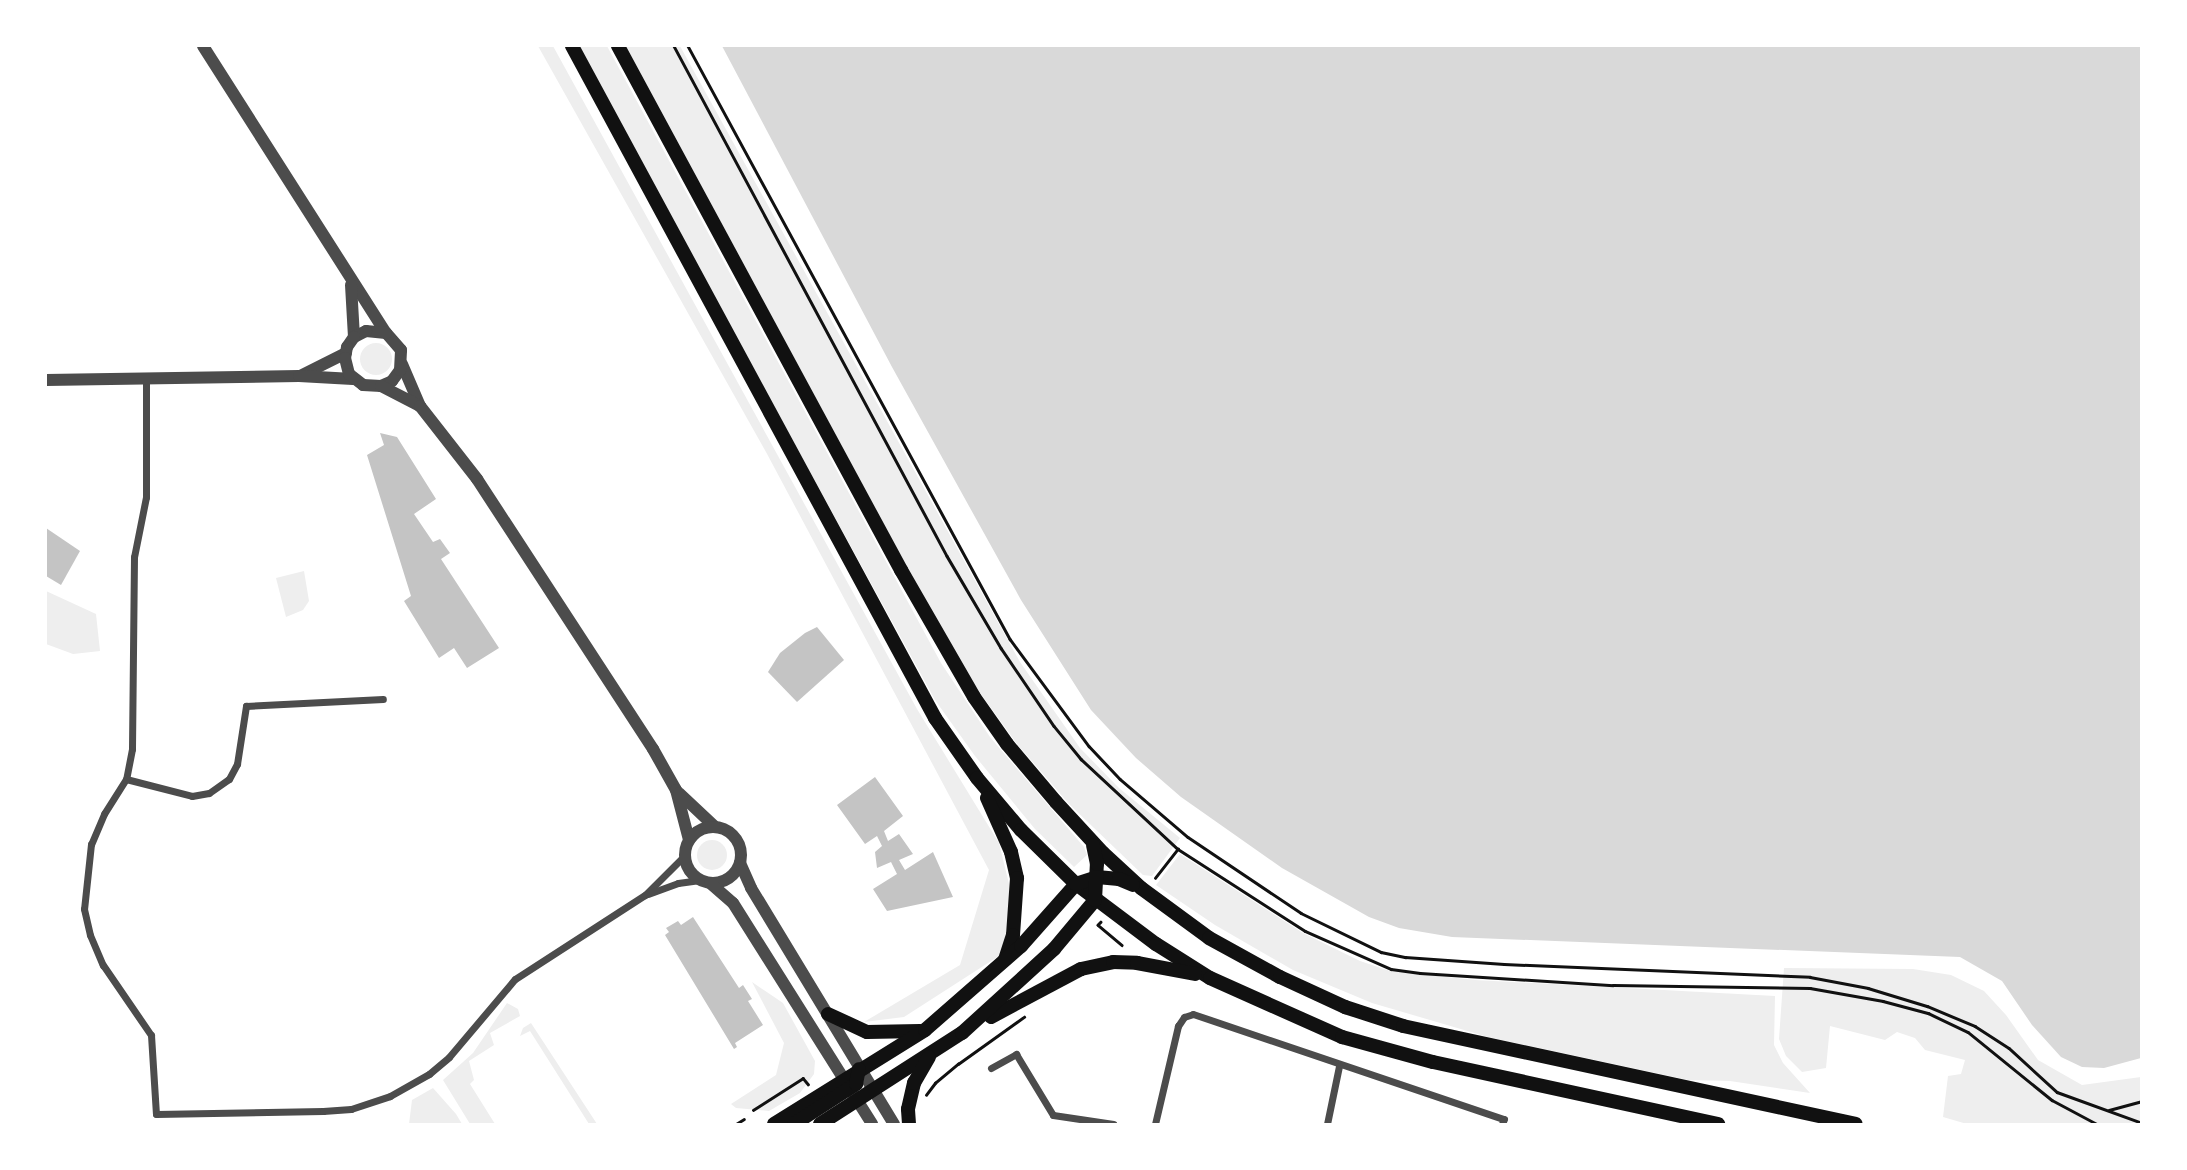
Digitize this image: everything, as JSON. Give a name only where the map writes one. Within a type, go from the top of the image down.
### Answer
[{"type":"main road","points":[[572,46],[935,718],[977,778],[1021,830],[1076,884],[1095,900],[1210,978],[1342,1037],[1447,1065],[1718,1125]]},
{"type":"main road","points":[[618,46],[940,640],[1007,744],[1091,840],[1141,888],[1209,938],[1280,977],[1356,1011],[1485,1046],[1830,1122],[1855,1125]]},
{"type":"main road","points":[[977,778],[1000,822],[1017,878],[1013,935],[1004,962]]},
{"type":"main road","points":[[962,1033],[1054,949],[1095,900],[1096,852],[1091,840]]},
{"type":"main road","points":[[820,1125],[850,1090],[859,1069],[925,1031],[1004,962],[1076,884],[1097,877],[1119,879],[1141,888]]},
{"type":"main road","points":[[774,1125],[850,1090],[873,1092],[962,1033],[1082,969],[1113,962],[1137,963],[1210,978]]},
{"type":"main road","points":[[828,1014],[867,1032],[925,1031]]},
{"type":"main road","points":[[909,1125],[908,1109],[914,1083],[931,1054]]},
{"type":"main road","points":[[794,1125],[850,1090]]},
{"type":"street","points":[[203,46],[351,281],[386,333],[399,346],[402,364],[420,406],[480,482],[640,729],[676,790],[689,840],[685,855],[689,870],[733,903],[872,1125]]},
{"type":"street","points":[[351,281],[354,337],[345,353],[345,364],[353,379]]},
{"type":"street","points":[[354,337],[366,331],[386,333]]},
{"type":"street","points":[[299,376],[345,353]]},
{"type":"street","points":[[381,386],[392,381],[402,364]]},
{"type":"street","points":[[46,380],[299,376],[353,379],[363,385],[381,386],[420,406]]},
{"type":"street","points":[[146,379],[146,497],[134,557],[132,749],[126,779],[104,814],[91,844],[84,909],[90,935],[103,965],[151,1035],[156,1125]]},
{"type":"street","points":[[126,779],[192,796],[209,793],[223,785],[237,764],[246,706],[383,699]]},
{"type":"street","points":[[676,790],[714,826],[726,830],[738,841],[740,863],[751,888],[894,1125]]},
{"type":"street","points":[[689,840],[700,830],[714,826]]},
{"type":"street","points":[[156,1114],[351,1109],[390,1096],[429,1074],[449,1057],[515,979],[645,895],[685,855]]},
{"type":"street","points":[[645,895],[678,883],[729,879],[740,863]]},
{"type":"street","points":[[1155,1125],[1178,1027],[1188,1015],[1197,1015],[1339,1066],[1504,1119],[1502,1125]]},
{"type":"street","points":[[992,1068],[1016,1054],[1053,1115],[1113,1125]]},
{"type":"street","points":[[1326,1125],[1339,1066]]},
{"type":"path","points":[[674,46],[941,544],[1001,648],[1054,726],[1081,758],[1178,849],[1305,931],[1391,969],[1476,978],[1613,985],[1810,988],[1883,1001],[1928,1013],[1969,1032],[2052,1100],[2096,1125]]},
{"type":"path","points":[[688,46],[1010,639],[1089,746],[1120,779],[1188,838],[1288,906],[1381,952],[1405,957],[1504,964],[1810,977],[1868,988],[1927,1006],[1975,1026],[2009,1048],[2057,1092],[2141,1123]]},
{"type":"path","points":[[1155,878],[1178,849]]},
{"type":"path","points":[[1105,918],[1098,925],[1122,945]]},
{"type":"path","points":[[924,1104],[934,1083],[1029,1014]]},
{"type":"path","points":[[753,1110],[803,1078],[808,1084]]},
{"type":"path","points":[[2109,1110],[2141,1101]]},
{"type":"path","points":[[736,1125],[744,1119]]},
{"type":"shaded area","points":[[538,46],[553,46],[917,709],[999,843],[1009,884],[1009,916],[1002,954],[904,1017],[864,1022],[960,965],[989,870],[766,452]]},
{"type":"shaded area","points":[[577,46],[607,46],[941,663],[990,737],[1084,847],[1087,855],[1074,867],[1035,829],[975,756],[935,700]]},
{"type":"shaded area","points":[[626,46],[680,46],[1020,662],[1080,748],[1119,788],[1180,838],[1152,876],[1143,875],[1069,804],[1017,744],[973,683],[935,619]]},
{"type":"shaded area","points":[[722,46],[2141,46],[2141,1058],[2104,1068],[2082,1067],[2061,1057],[2032,1025],[2002,981],[1960,957],[1452,937],[1399,928],[1369,917],[1282,868],[1181,797],[1136,758],[1091,710],[1021,600],[892,367]]},
{"type":"shaded area","points":[[376,343],[387,348],[392,359],[387,370],[376,375],[365,370],[360,359],[365,348]]},
{"type":"shaded area","points":[[304,571],[309,601],[303,610],[286,617],[276,578]]},
{"type":"shaded area","points":[[46,591],[96,614],[100,651],[73,654],[46,644]]},
{"type":"shaded area","points":[[712,840],[723,844],[727,855],[723,866],[712,870],[701,866],[697,855],[701,844]]},
{"type":"shaded area","points":[[1180,854],[1303,933],[1360,961],[1390,971],[1475,980],[1775,996],[1774,1045],[1783,1063],[1810,1093],[1730,1081],[1688,1080],[1488,1037],[1372,1003],[1293,970],[1215,925],[1156,885]]},
{"type":"shaded area","points":[[1784,968],[1913,969],[1951,975],[1984,991],[2006,1015],[2038,1060],[2082,1085],[2141,1077],[2141,1124],[1967,1124],[1943,1117],[1948,1076],[1961,1074],[1965,1060],[1925,1050],[1915,1038],[1897,1032],[1885,1040],[1830,1026],[1826,1068],[1802,1072],[1786,1056],[1779,1039]]},
{"type":"shaded area","points":[[752,982],[783,1003],[815,1061],[814,1074],[800,1093],[769,1111],[736,1108],[731,1104],[776,1075],[784,1043]]},
{"type":"shaded area","points":[[507,1003],[518,1009],[520,1016],[490,1033],[494,1045],[469,1061],[474,1080],[470,1084],[495,1124],[470,1124],[443,1080],[473,1053]]},
{"type":"shaded area","points":[[531,1023],[597,1124],[589,1124],[530,1031],[520,1036],[523,1028]]},
{"type":"shaded area","points":[[433,1088],[462,1124],[409,1124],[412,1100]]},
{"type":"building","points":[[380,433],[397,437],[436,499],[414,514],[433,542],[440,539],[450,553],[441,559],[499,648],[467,668],[454,648],[439,658],[404,601],[411,596],[367,455],[384,445]]},
{"type":"building","points":[[46,528],[80,551],[61,585],[46,576]]},
{"type":"building","points":[[817,627],[844,660],[797,702],[768,672],[780,653]]},
{"type":"building","points":[[875,777],[903,816],[884,831],[888,841],[899,834],[913,854],[899,860],[905,870],[933,852],[953,897],[887,911],[873,889],[897,874],[891,862],[877,868],[875,852],[882,846],[877,836],[865,844],[837,805]]},
{"type":"building","points":[[693,917],[739,988],[743,985],[752,999],[748,1001],[763,1025],[735,1043],[737,1047],[734,1049],[665,935],[669,932],[666,928],[678,921],[681,925]]}]
